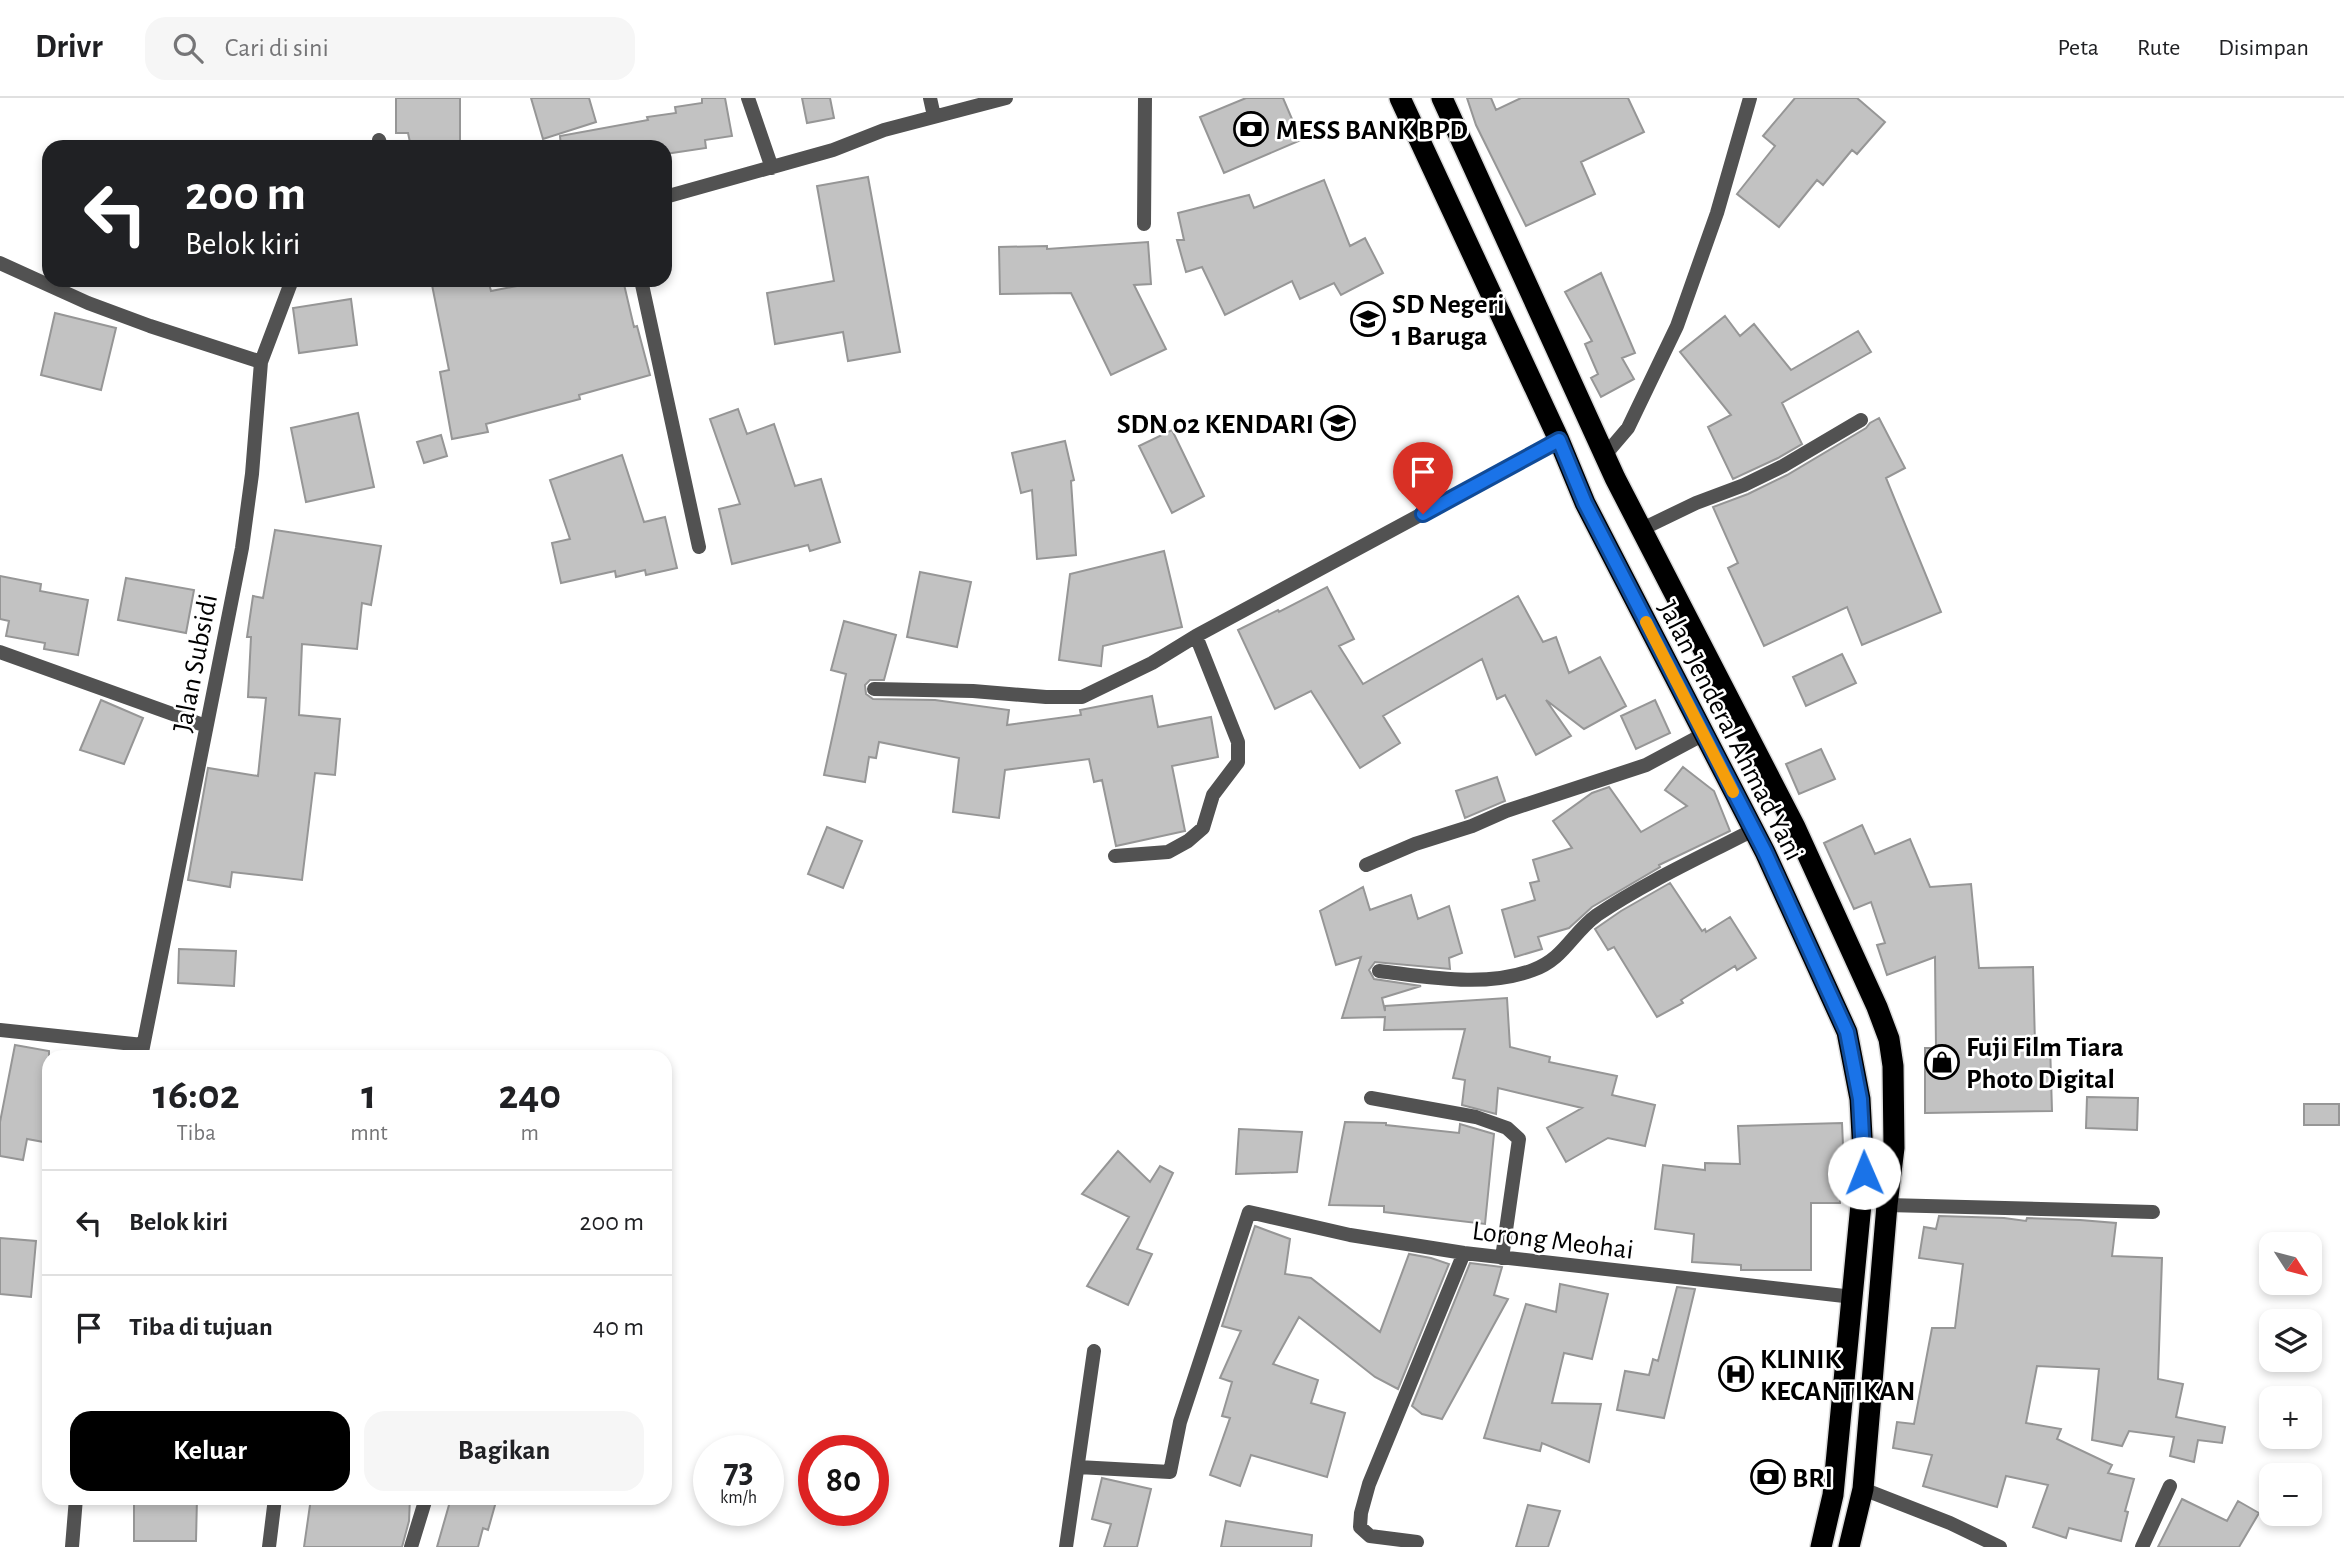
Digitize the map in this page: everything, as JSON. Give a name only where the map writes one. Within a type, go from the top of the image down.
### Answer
[{"type":"highway","name":"Jalan Jenderal Ahmad Yani","points":[[1401,98],[1559,440],[1585,503],[1753,830],[1847,1032],[1856,1070],[1863,1130],[1864,1173],[1833,1495],[1821,1547]]},
{"type":"highway","name":"Jalan Jenderal Ahmad Yani","points":[[1442,98],[1640,530],[1795,827],[1877,1007],[1889,1040],[1894,1066],[1894,1148],[1863,1489],[1849,1547]]},
{"type":"street","points":[[748,98],[772,168]]},
{"type":"street","points":[[930,98],[934,116]]},
{"type":"street","points":[[672,195],[833,150],[884,130],[1006,98]]},
{"type":"street","points":[[1144,224],[1145,98]]},
{"type":"street","points":[[1605,455],[1628,428],[1677,326],[1717,212],[1750,98]]},
{"type":"street","points":[[0,264],[42,283]]},
{"type":"street","points":[[52,287],[88,303],[261,362]]},
{"type":"street","name":"Jalan Subsidi","points":[[142,1050],[242,548],[252,474],[261,362],[289,287]]},
{"type":"street","points":[[643,287],[699,547]]},
{"type":"street","points":[[1640,530],[1696,503],[1754,480],[1814,449],[1861,420]]},
{"type":"street","points":[[874,689],[1082,697],[1152,663],[1195,636],[1559,440]]},
{"type":"street","points":[[1115,856],[1168,852],[1188,841],[1203,828],[1213,795],[1238,762],[1238,742],[1195,636]]},
{"type":"street","points":[[0,652],[206,726]]},
{"type":"street","points":[[1366,865],[1506,811],[1646,765],[1704,734]]},
{"type":"street","points":[[1379,971],[1483,980],[1534,970],[1554,960],[1582,928],[1609,907],[1753,830]]},
{"type":"street","points":[[0,1030],[135,1050]]},
{"type":"street","points":[[1371,1098],[1476,1116],[1507,1128],[1518,1139],[1502,1258]]},
{"type":"street","points":[[1887,1205],[2153,1212]]},
{"type":"street","name":"Lorong Meohai","points":[[1078,1467],[1170,1472],[1180,1422],[1250,1212],[1350,1235],[1464,1253],[1853,1297]]},
{"type":"street","points":[[1417,1542],[1370,1536],[1360,1527],[1362,1513],[1369,1484],[1464,1253]]},
{"type":"street","points":[[1066,1547],[1094,1352]]},
{"type":"street","points":[[2142,1547],[2170,1486]]},
{"type":"street","points":[[1863,1489],[1950,1523],[2000,1547]]},
{"type":"street","points":[[72,1547],[75,1505]]},
{"type":"street","points":[[269,1547],[274,1505]]},
{"type":"street","points":[[411,1547],[424,1505]]},
{"type":"building","points":[[396,98],[460,98],[460,140],[410,140],[408,133],[396,133]]},
{"type":"building","points":[[531,98],[589,98],[596,122],[543,139]]},
{"type":"building","points":[[702,98],[725,98],[732,136],[705,140],[706,148],[672,153],[672,140],[560,140],[560,136],[648,120],[647,117],[676,113],[675,107],[702,103]]},
{"type":"building","points":[[802,98],[830,98],[834,118],[807,123]]},
{"type":"building","name":"MESS BANK BPD","points":[[1246,98],[1283,98],[1301,140],[1224,173],[1200,117]]},
{"type":"building","points":[[1467,98],[1491,98],[1496,110],[1521,98],[1628,98],[1644,132],[1581,162],[1595,194],[1526,226],[1476,125]]},
{"type":"building","points":[[1795,98],[1857,98],[1885,122],[1857,154],[1852,150],[1823,185],[1817,180],[1779,227],[1737,194],[1775,146],[1763,136]]},
{"type":"building","points":[[868,177],[900,352],[848,361],[843,332],[775,344],[767,293],[834,281],[817,186]]},
{"type":"building","points":[[1324,180],[1350,246],[1365,238],[1383,273],[1341,295],[1334,283],[1300,299],[1292,281],[1225,315],[1202,267],[1186,272],[1177,240],[1184,240],[1178,213],[1249,195],[1254,208]]},
{"type":"building","points":[[1148,242],[1151,284],[1134,285],[1166,349],[1111,375],[1071,293],[1000,294],[999,247],[1047,246],[1047,249]]},
{"type":"building","points":[[1601,273],[1635,353],[1622,358],[1634,379],[1601,397],[1591,378],[1598,374],[1585,344],[1592,341],[1565,292]]},
{"type":"building","points":[[432,287],[490,287],[491,291],[512,287],[625,287],[650,375],[579,395],[580,399],[486,424],[488,432],[452,439],[440,372],[449,370]]},
{"type":"building","points":[[351,299],[357,345],[299,353],[293,308]]},
{"type":"building","points":[[55,313],[116,328],[101,390],[41,375]]},
{"type":"building","points":[[1725,316],[1740,336],[1754,324],[1791,370],[1858,331],[1871,352],[1782,403],[1802,444],[1733,479],[1708,427],[1731,415],[1680,352]]},
{"type":"building","points":[[738,409],[747,434],[774,424],[795,486],[821,479],[840,542],[810,551],[808,545],[732,564],[719,509],[740,504],[710,419]]},
{"type":"building","points":[[358,413],[374,487],[306,502],[291,428]]},
{"type":"building","points":[[1879,418],[1905,468],[1886,478],[1941,612],[1862,645],[1847,607],[1764,646],[1728,568],[1738,563],[1713,507],[1787,475]]},
{"type":"building","points":[[1172,430],[1204,496],[1172,513],[1139,446]]},
{"type":"building","points":[[441,435],[447,456],[424,463],[417,442]]},
{"type":"building","points":[[1065,441],[1074,480],[1071,481],[1076,555],[1037,559],[1032,490],[1021,493],[1012,453]]},
{"type":"building","points":[[622,455],[644,522],[665,517],[677,568],[646,575],[645,570],[616,577],[615,571],[561,583],[552,543],[570,539],[550,480]]},
{"type":"building","points":[[275,530],[381,546],[371,605],[362,603],[357,649],[302,644],[299,715],[340,719],[335,775],[315,773],[302,880],[232,872],[230,887],[188,880],[208,768],[258,776],[266,698],[248,697],[251,637],[247,637],[253,596],[263,598]]},
{"type":"building","points":[[1164,551],[1182,627],[1103,646],[1101,666],[1059,660],[1070,574]]},
{"type":"building","points":[[920,572],[971,582],[957,647],[907,637]]},
{"type":"building","points":[[0,576],[41,584],[40,591],[88,600],[78,655],[44,649],[45,643],[6,636],[9,621],[0,619]]},
{"type":"building","points":[[126,578],[194,590],[186,633],[118,620]]},
{"type":"building","points":[[1327,587],[1354,639],[1339,646],[1363,684],[1518,596],[1543,642],[1556,637],[1569,673],[1600,657],[1626,706],[1584,729],[1546,700],[1571,736],[1536,755],[1505,695],[1497,699],[1482,659],[1383,716],[1400,743],[1360,768],[1311,691],[1275,709],[1238,630]]},
{"type":"building","points":[[844,621],[896,635],[884,680],[870,680],[865,685],[866,694],[873,699],[935,700],[1009,710],[1007,725],[1081,715],[1080,710],[1152,696],[1158,727],[1211,717],[1218,757],[1172,766],[1185,831],[1116,846],[1102,780],[1094,782],[1089,759],[1005,770],[999,818],[953,812],[959,758],[879,742],[876,758],[869,757],[865,782],[824,775],[846,674],[831,670]]},
{"type":"building","points":[[1842,654],[1856,683],[1806,706],[1793,677]]},
{"type":"building","points":[[101,700],[143,718],[124,764],[80,750]]},
{"type":"building","points":[[1655,700],[1670,733],[1636,749],[1621,716]]},
{"type":"building","points":[[1821,749],[1835,779],[1799,794],[1786,764]]},
{"type":"building","points":[[1683,767],[1714,791],[1730,831],[1659,865],[1660,867],[1592,907],[1569,928],[1538,937],[1542,949],[1515,957],[1502,910],[1535,900],[1530,883],[1539,881],[1533,860],[1572,848],[1553,821],[1592,793],[1609,787],[1641,832],[1687,806],[1665,790]]},
{"type":"building","points":[[1497,777],[1505,801],[1465,818],[1456,791]]},
{"type":"building","points":[[1862,825],[1875,854],[1910,839],[1930,887],[1971,884],[1979,968],[2033,967],[2035,1044],[2050,1043],[2052,1111],[1925,1113],[1925,1048],[1936,1048],[1935,957],[1887,975],[1877,945],[1885,943],[1871,902],[1854,909],[1824,843]]},
{"type":"building","points":[[827,827],[862,841],[843,888],[808,874]]},
{"type":"building","points":[[1670,883],[1702,931],[1705,929],[1706,932],[1730,917],[1756,958],[1737,970],[1735,966],[1681,1000],[1683,1003],[1657,1017],[1614,947],[1608,950],[1595,929]]},
{"type":"building","points":[[1363,887],[1370,910],[1411,895],[1418,919],[1449,906],[1462,953],[1449,958],[1450,969],[1375,962],[1369,970],[1374,979],[1421,986],[1382,998],[1385,1011],[1385,1006],[1507,998],[1510,1047],[1550,1057],[1549,1062],[1617,1076],[1612,1095],[1655,1105],[1645,1146],[1608,1138],[1566,1162],[1547,1128],[1582,1108],[1498,1088],[1496,1114],[1462,1105],[1465,1080],[1453,1078],[1465,1029],[1384,1030],[1385,1017],[1342,1018],[1361,957],[1336,965],[1320,911]]},
{"type":"building","points":[[179,949],[236,951],[234,986],[178,983]]},
{"type":"building","points":[[15,1045],[43,1050],[42,1142],[27,1139],[23,1160],[0,1156],[0,1122]]},
{"type":"building","points":[[2087,1097],[2138,1098],[2137,1130],[2086,1128]]},
{"type":"building","points":[[2304,1104],[2339,1104],[2339,1125],[2304,1125]]},
{"type":"building","points":[[1345,1122],[1386,1123],[1459,1133],[1460,1124],[1494,1134],[1485,1224],[1384,1212],[1384,1206],[1329,1205]]},
{"type":"building","points":[[1842,1123],[1844,1168],[1840,1168],[1840,1203],[1811,1203],[1811,1270],[1741,1270],[1741,1265],[1692,1262],[1694,1234],[1655,1229],[1663,1165],[1705,1170],[1705,1163],[1740,1164],[1738,1126]]},
{"type":"building","points":[[1239,1129],[1302,1132],[1297,1172],[1236,1174]]},
{"type":"building","points":[[1118,1151],[1150,1182],[1160,1166],[1173,1173],[1137,1249],[1152,1254],[1128,1305],[1087,1286],[1129,1217],[1082,1194]]},
{"type":"building","points":[[1939,1216],[2116,1223],[2112,1256],[2162,1258],[2158,1379],[2183,1384],[2176,1417],[2225,1427],[2222,1443],[2198,1440],[2194,1462],[2170,1456],[2174,1437],[2129,1431],[2122,1446],[2092,1440],[2099,1369],[2037,1366],[2026,1423],[2061,1429],[2057,1439],[2112,1465],[2108,1473],[2134,1479],[2125,1511],[2128,1512],[2121,1541],[2069,1528],[2066,1538],[2033,1527],[2048,1485],[2006,1476],[1997,1507],[1923,1486],[1932,1455],[1893,1448],[1897,1422],[1914,1424],[1932,1328],[1955,1328],[1963,1264],[1919,1258],[1924,1227],[1936,1229]]},
{"type":"building","points":[[1255,1226],[1290,1239],[1285,1274],[1311,1278],[1380,1332],[1409,1254],[1449,1264],[1398,1389],[1375,1377],[1299,1317],[1273,1364],[1318,1380],[1311,1403],[1345,1413],[1327,1477],[1251,1455],[1240,1486],[1210,1475],[1230,1418],[1222,1416],[1232,1382],[1220,1378],[1241,1331],[1222,1326]]},
{"type":"building","points":[[0,1238],[36,1241],[31,1297],[0,1294]]},
{"type":"building","points":[[1470,1263],[1502,1267],[1494,1295],[1508,1299],[1442,1419],[1422,1414],[1412,1406]]},
{"type":"building","points":[[1560,1284],[1608,1294],[1592,1359],[1564,1353],[1552,1403],[1601,1404],[1589,1462],[1542,1443],[1540,1451],[1484,1438],[1526,1304],[1556,1312]]},
{"type":"building","points":[[1677,1287],[1695,1289],[1664,1418],[1617,1410],[1625,1371],[1649,1375],[1653,1359],[1658,1361]]},
{"type":"building","points":[[1102,1478],[1151,1489],[1137,1547],[1104,1547],[1111,1524],[1092,1519]]},
{"type":"building","points":[[2182,1499],[2227,1521],[2238,1501],[2259,1513],[2239,1547],[2158,1547]]},
{"type":"building","points":[[134,1505],[197,1505],[196,1541],[134,1541]]},
{"type":"building","points":[[310,1505],[410,1505],[409,1521],[402,1547],[304,1547]]},
{"type":"building","points":[[449,1505],[495,1505],[488,1530],[483,1528],[478,1547],[437,1547]]},
{"type":"building","points":[[1528,1505],[1560,1511],[1548,1547],[1516,1547]]},
{"type":"building","points":[[1226,1521],[1312,1535],[1311,1547],[1221,1547]]},
{"type":"slow traffic","points":[[1646,622],[1733,792]]},
{"type":"place","name":"MESS BANK BPD","points":[[1251,129]]},
{"type":"place","name":"SD Negeri 1 Baruga","points":[[1368,319]]},
{"type":"place","name":"SDN 02 KENDARI","points":[[1338,423]]},
{"type":"place","name":"Fuji Film Tiara Photo Digital","points":[[1942,1062]]},
{"type":"place","name":"KLINIK KECANTIKAN","points":[[1736,1374]]},
{"type":"place","name":"BRI","points":[[1768,1477]]},
{"type":"route","points":[[1423,514],[1559,440],[1585,503],[1765,852],[1847,1032],[1860,1099],[1864,1173]]}]
